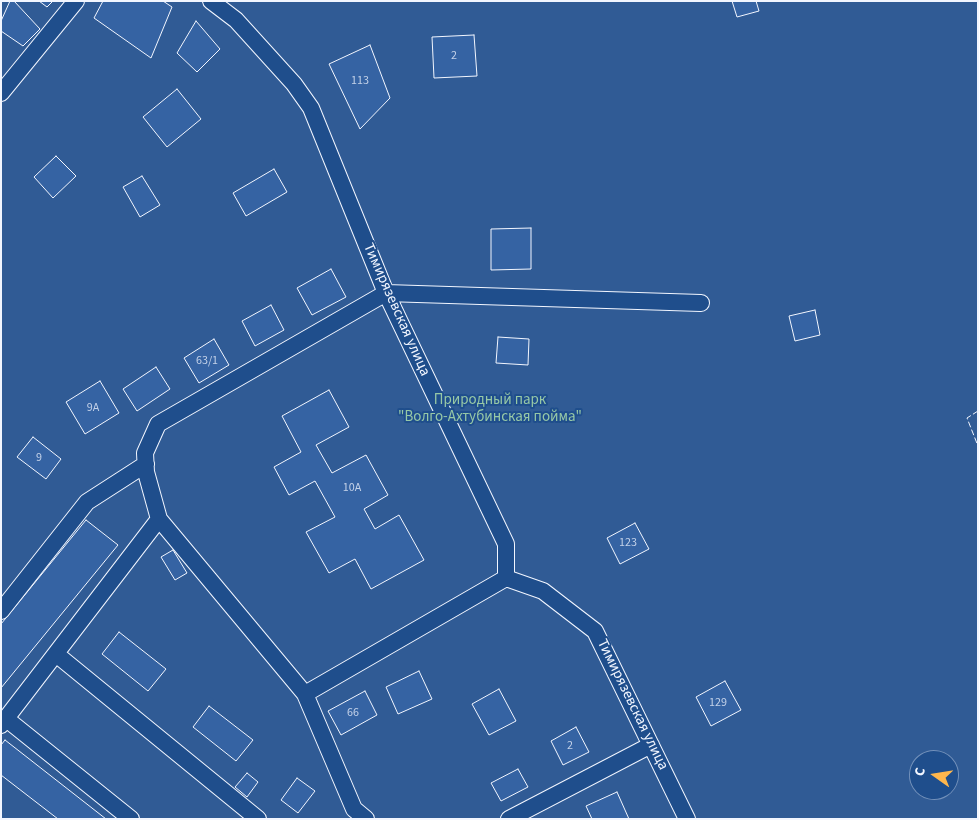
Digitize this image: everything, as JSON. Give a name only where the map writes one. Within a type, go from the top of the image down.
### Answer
[{"type":"street","points":[[1,93],[76,1]]},
{"type":"street","name":"Тимирязевская улица","points":[[211,1],[236,20],[294,84],[310,108],[386,293],[506,544],[506,578],[543,591],[595,631],[688,819]]},
{"type":"street","points":[[366,819],[354,809],[305,694],[159,519],[146,472],[145,453],[158,424],[386,293],[701,303]]},
{"type":"street","points":[[1,611],[86,502],[146,464]]},
{"type":"street","points":[[131,819],[5,723],[159,519]]},
{"type":"street","points":[[305,694],[506,578]]},
{"type":"street","points":[[56,654],[258,819]]},
{"type":"street","points":[[509,819],[651,745]]},
{"type":"green space","name":"Природный парк \"Волго-Ахтубинская пойма\"","points":[[1,1],[978,1],[978,819],[1,819]]},
{"type":"building","points":[[10,1],[14,1],[40,29],[23,46],[1,31],[1,21]]},
{"type":"building","points":[[39,1],[53,1],[47,7]]},
{"type":"building","points":[[103,1],[163,1],[172,7],[151,58],[94,18]]},
{"type":"building","points":[[732,1],[756,1],[759,11],[737,17]]},
{"type":"building","points":[[196,21],[220,49],[197,72],[177,53]]},
{"type":"building","points":[[474,35],[477,76],[434,78],[432,37]]},
{"type":"building","points":[[370,45],[390,98],[360,129],[329,64]]},
{"type":"building","points":[[177,89],[201,119],[167,147],[143,117]]},
{"type":"building","points":[[56,156],[76,176],[53,198],[34,177]]},
{"type":"building","points":[[274,169],[287,192],[246,216],[233,193]]},
{"type":"building","points":[[142,176],[160,205],[140,217],[123,187]]},
{"type":"building","points":[[531,228],[531,269],[491,270],[491,229]]},
{"type":"building","points":[[331,269],[346,297],[312,315],[297,288]]},
{"type":"building","points":[[271,305],[284,330],[255,346],[242,321]]},
{"type":"building","points":[[815,310],[820,335],[795,341],[789,316]]},
{"type":"building","points":[[498,337],[529,339],[528,365],[496,363]]},
{"type":"building","points":[[214,339],[229,365],[199,383],[184,358]]},
{"type":"building","points":[[156,367],[170,389],[137,411],[123,389]]},
{"type":"building","points":[[100,381],[119,413],[85,434],[66,402]]},
{"type":"building","points":[[329,390],[349,427],[316,445],[332,473],[366,455],[388,495],[364,509],[375,529],[399,515],[424,560],[371,589],[355,559],[329,573],[306,532],[335,517],[315,481],[289,495],[274,467],[301,452],[282,416]]},
{"type":"building","points":[[33,437],[61,459],[46,479],[17,457]]},
{"type":"building","points":[[86,520],[118,545],[1,688],[1,624]]},
{"type":"building","points":[[635,523],[649,549],[620,564],[607,538]]},
{"type":"building","points":[[173,550],[187,573],[175,580],[161,557]]},
{"type":"building","points":[[119,632],[166,669],[148,691],[102,654]]},
{"type":"building","points":[[419,671],[432,699],[398,714],[386,687]]},
{"type":"building","points":[[725,681],[741,710],[711,726],[696,697]]},
{"type":"building","points":[[499,689],[516,721],[489,735],[472,704]]},
{"type":"building","points":[[365,691],[377,715],[341,735],[328,711]]},
{"type":"building","points":[[209,706],[253,740],[236,761],[193,727]]},
{"type":"building","points":[[576,727],[589,752],[563,765],[551,741]]},
{"type":"building","points":[[5,740],[106,819],[58,819],[1,775],[1,745]]},
{"type":"building","points":[[518,769],[528,787],[501,801],[491,783]]},
{"type":"building","points":[[247,773],[258,782],[247,797],[235,787]]},
{"type":"building","points":[[297,778],[315,791],[298,813],[281,800]]},
{"type":"building","points":[[617,792],[629,819],[592,819],[586,806]]},
{"type":"fence","points":[[978,411],[967,418],[978,446]]}]
